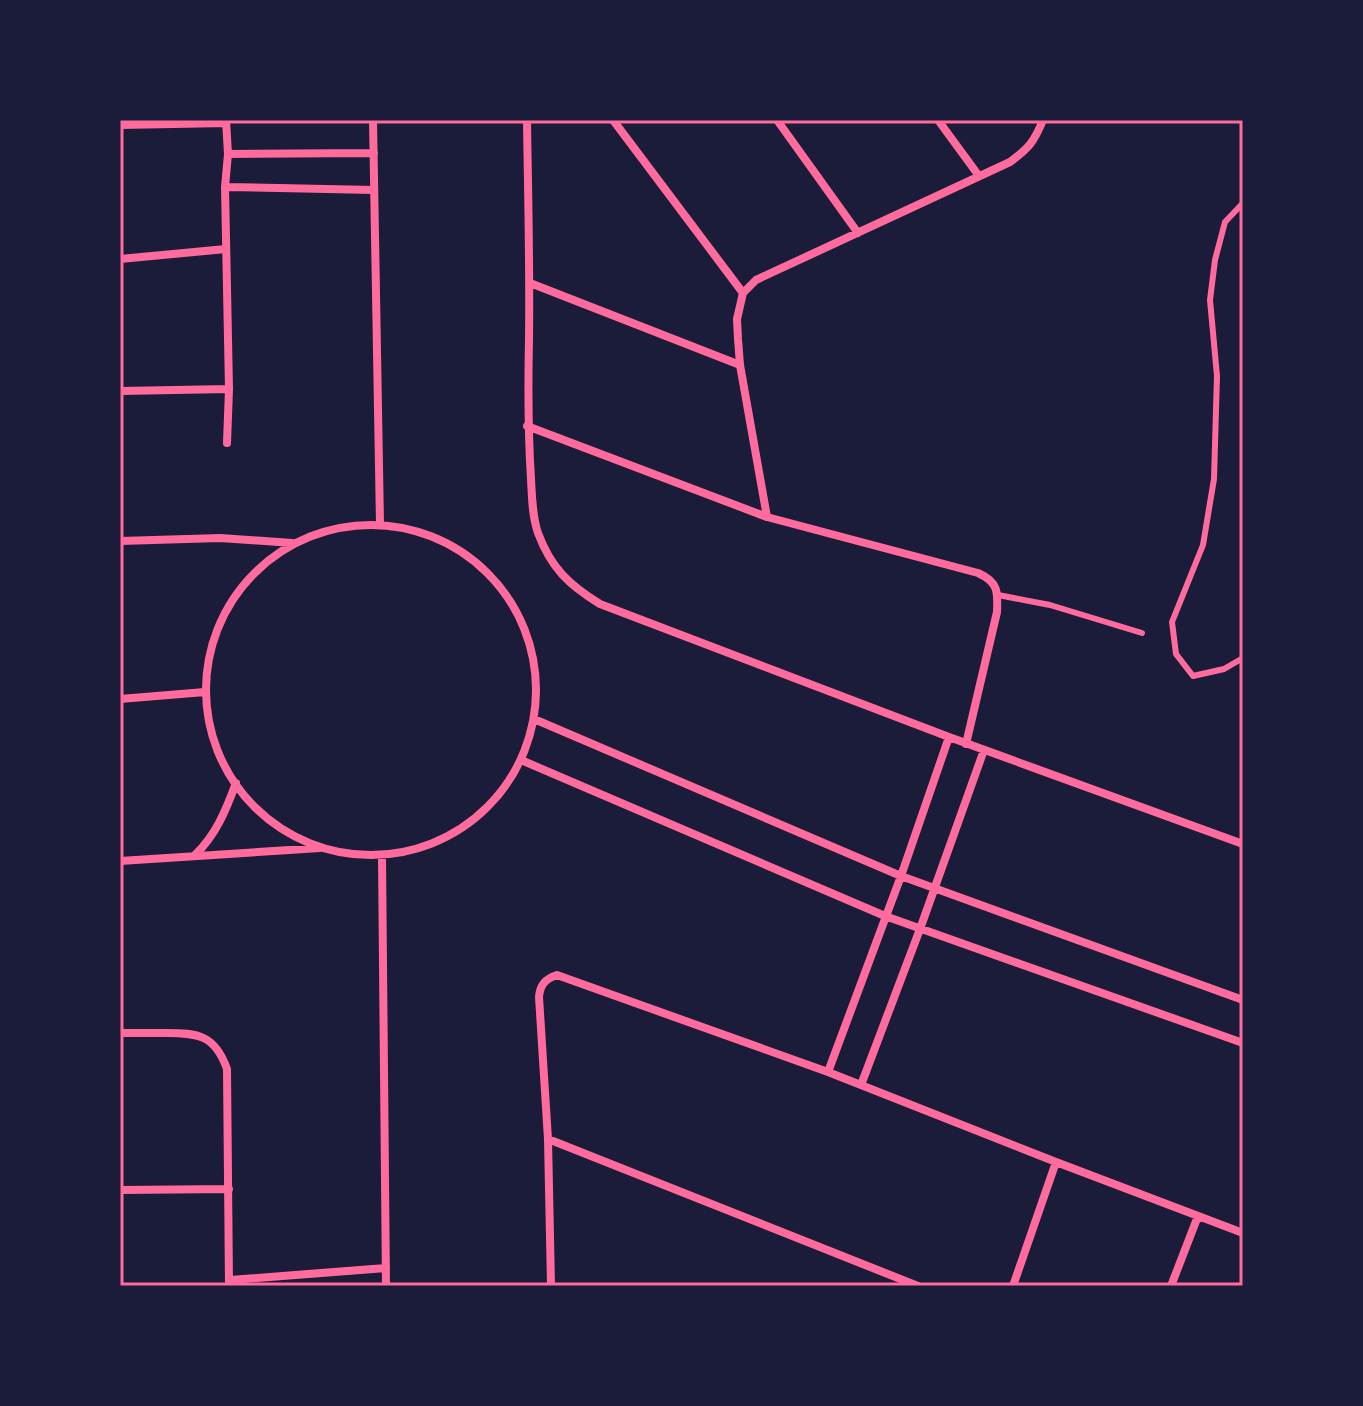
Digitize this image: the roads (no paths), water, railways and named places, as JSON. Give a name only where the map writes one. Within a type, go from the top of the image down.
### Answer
[{"type":"street","points":[[373,120],[380,524]]},
{"type":"street","points":[[527,120],[530,283],[527,426],[536,529],[546,553],[560,574],[576,590],[600,604],[966,744],[1243,844]]},
{"type":"street","points":[[613,120],[743,293]]},
{"type":"street","points":[[777,120],[858,233]]},
{"type":"street","points":[[938,120],[979,176]]},
{"type":"street","points":[[767,517],[740,365],[737,319],[743,293],[756,280],[1010,162],[1027,150],[1043,120]]},
{"type":"street","points":[[120,125],[226,121],[227,443]]},
{"type":"street","points":[[228,154],[374,153]]},
{"type":"street","points":[[225,187],[374,190]]},
{"type":"street","points":[[120,259],[226,249]]},
{"type":"street","points":[[530,283],[740,365]]},
{"type":"street","points":[[120,391],[229,389]]},
{"type":"street","points":[[527,426],[767,517],[987,577],[998,595],[997,612],[966,744]]},
{"type":"street","points":[[380,524],[426,533],[467,555],[501,587],[524,627],[536,672],[534,719],[521,760],[488,808],[439,842],[382,856],[351,855],[321,848],[283,831],[251,805],[227,771],[211,733],[205,692],[215,632],[245,581],[292,543],[335,527],[380,524]]},
{"type":"street","points":[[120,541],[220,538],[292,543]]},
{"type":"street","points":[[120,699],[205,692]]},
{"type":"street","points":[[534,719],[901,876],[1243,1000]]},
{"type":"street","points":[[828,1072],[949,737]]},
{"type":"street","points":[[861,1085],[984,750]]},
{"type":"street","points":[[521,760],[885,916],[1243,1043]]},
{"type":"street","points":[[194,856],[216,829],[236,783]]},
{"type":"street","points":[[120,861],[321,848]]},
{"type":"street","points":[[382,856],[386,1286]]},
{"type":"street","points":[[551,1286],[548,1139],[539,997],[545,981],[557,975],[828,1072],[1243,1233]]},
{"type":"street","points":[[120,1033],[201,1035],[222,1054],[227,1069],[230,1283],[386,1268]]},
{"type":"street","points":[[548,1139],[918,1286]]},
{"type":"street","points":[[1013,1286],[1056,1162]]},
{"type":"street","points":[[120,1190],[229,1189]]},
{"type":"street","points":[[1171,1286],[1198,1216]]},
{"type":"lane","points":[[1243,203],[1225,222],[1215,260],[1210,300],[1217,376],[1214,479],[1203,545],[1172,622],[1176,654],[1193,676],[1224,669],[1243,658]]},
{"type":"lane","points":[[998,595],[1050,605],[1142,633]]}]
